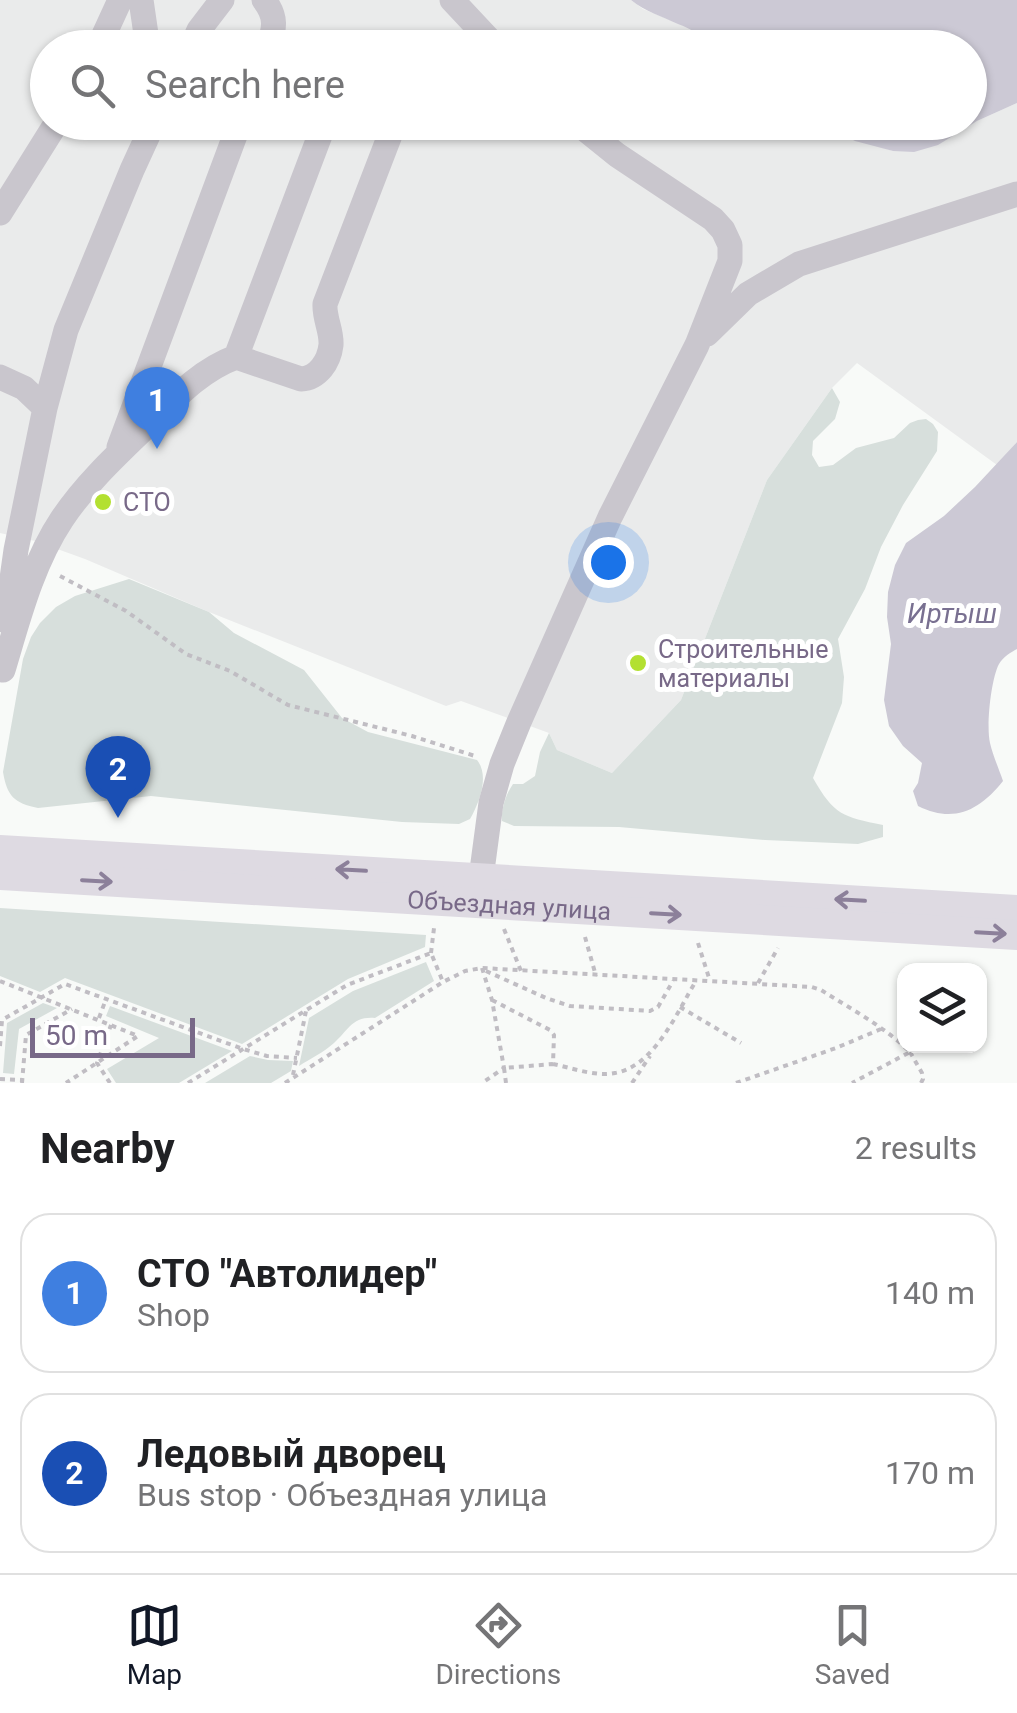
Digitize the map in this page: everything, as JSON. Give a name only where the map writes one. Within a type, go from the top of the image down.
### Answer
[{"type":"main road","name":"Объездная улица","points":[[0,850],[1017,910]]},
{"type":"main road","name":"Объездная улица","points":[[0,875],[1017,935]]},
{"type":"lane","points":[[106,30],[120,0]]},
{"type":"lane","points":[[141,0],[145,30]]},
{"type":"lane","points":[[199,30],[222,0]]},
{"type":"lane","points":[[264,0],[274,17],[273,30]]},
{"type":"lane","points":[[452,0],[480,30]]},
{"type":"lane","points":[[0,213],[46,140]]},
{"type":"lane","points":[[2,678],[10,587],[66,330],[145,140]]},
{"type":"lane","points":[[116,456],[233,140]]},
{"type":"lane","points":[[236,357],[318,140]]},
{"type":"lane","points":[[2,678],[26,594],[61,520],[116,456],[187,386],[236,357],[301,378],[317,374],[324,366],[331,346],[325,304],[387,140]]},
{"type":"lane","points":[[481,878],[491,803],[502,764],[610,517],[697,345],[730,261],[730,246],[714,219],[598,140]]},
{"type":"lane","points":[[697,345],[748,294],[798,264],[1017,194]]},
{"type":"lane","points":[[0,377],[24,388],[46,408]]},
{"type":"path","points":[[39,565],[126,611],[186,654],[230,672],[288,705],[412,736],[502,764]]},
{"type":"path","points":[[434,925],[431,953],[443,982]]},
{"type":"path","points":[[504,928],[521,971]]},
{"type":"path","points":[[584,933],[596,976]]},
{"type":"path","points":[[697,940],[710,981]]},
{"type":"path","points":[[758,983],[780,945]]},
{"type":"path","points":[[188,1083],[348,985],[431,953]]},
{"type":"path","points":[[482,968],[570,1006],[650,1011],[658,1007],[674,980]]},
{"type":"path","points":[[482,968],[492,1000],[506,1083]]},
{"type":"path","points":[[286,1083],[443,982],[482,968],[812,987],[897,1039]]},
{"type":"path","points":[[0,981],[138,1036],[66,1083]]},
{"type":"path","points":[[632,1083],[696,981]]},
{"type":"path","points":[[0,1046],[1,1020],[65,984],[243,1050],[296,1058]]},
{"type":"path","points":[[98,1020],[106,999]]},
{"type":"path","points":[[492,1000],[550,1030],[554,1036],[553,1064]]},
{"type":"path","points":[[680,1008],[741,1042]]},
{"type":"path","points":[[0,1079],[22,1082],[26,1036],[72,1010]]},
{"type":"path","points":[[293,1078],[306,1011]]},
{"type":"path","points":[[97,1063],[111,1025]]},
{"type":"path","points":[[736,1083],[881,1028]]},
{"type":"path","points":[[482,1083],[504,1068],[553,1064],[616,1073],[652,1052]]},
{"type":"path","points":[[852,1083],[908,1053]]},
{"type":"path","points":[[911,1053],[922,1073],[921,1083]]},
{"type":"path","points":[[97,1063],[110,1083]]},
{"type":"shaded area","points":[[0,0],[631,0],[690,30],[30,30],[30,140],[859,140],[893,151],[924,140],[987,140],[987,116],[1017,103],[1017,442],[997,465],[857,363],[832,388],[767,480],[681,700],[612,773],[557,750],[549,733],[461,701],[446,706],[85,559],[0,533]]},
{"type":"shaded area","points":[[832,388],[840,402],[835,419],[813,441],[812,455],[819,467],[833,465],[856,448],[894,438],[918,420],[926,419],[938,432],[937,451],[903,505],[838,639],[844,677],[842,703],[813,778],[827,800],[841,812],[883,825],[883,837],[858,844],[619,827],[514,826],[502,821],[510,788],[535,776],[549,733],[557,750],[612,773],[681,700],[767,480]]},
{"type":"shaded area","points":[[129,579],[209,612],[234,633],[304,670],[342,718],[368,732],[477,760],[483,781],[470,819],[459,824],[402,822],[151,796],[38,808],[17,801],[3,772],[23,659],[31,637],[56,607],[75,596]]},
{"type":"shaded area","points":[[0,908],[426,935],[425,947],[348,979],[242,1044],[65,978],[40,992],[0,976]]},
{"type":"shaded area","points":[[426,962],[434,981],[375,1018],[356,1022],[330,1046],[299,1066],[309,1018],[353,991]]},
{"type":"shaded area","points":[[43,1003],[57,1008],[19,1029],[14,1074],[3,1073],[7,1023]]},
{"type":"shaded area","points":[[110,1006],[232,1051],[179,1083],[116,1083],[107,1069],[159,1038],[106,1016]]},
{"type":"shaded area","points":[[250,1056],[293,1061],[291,1071],[271,1083],[205,1083]]},
{"type":"water","points":[[631,0],[1017,0],[1017,103],[987,116],[987,30],[691,30]]},
{"type":"water","points":[[853,140],[946,140],[914,152]]},
{"type":"water","name":"Иртыш","points":[[1017,442],[1017,649],[999,664],[989,714],[990,743],[1003,781],[975,806],[943,814],[918,806],[913,791],[922,763],[889,726],[884,700],[891,644],[888,592],[906,543],[944,516]]},
{"type":"place","name":"СТО \"Автолидер\"","points":[[157,449]]},
{"type":"place","name":"СТО","points":[[103,502]]},
{"type":"place","name":"Строительные материалы","points":[[638,663]]},
{"type":"place","name":"Ледовый дворец","points":[[118,818]]}]
